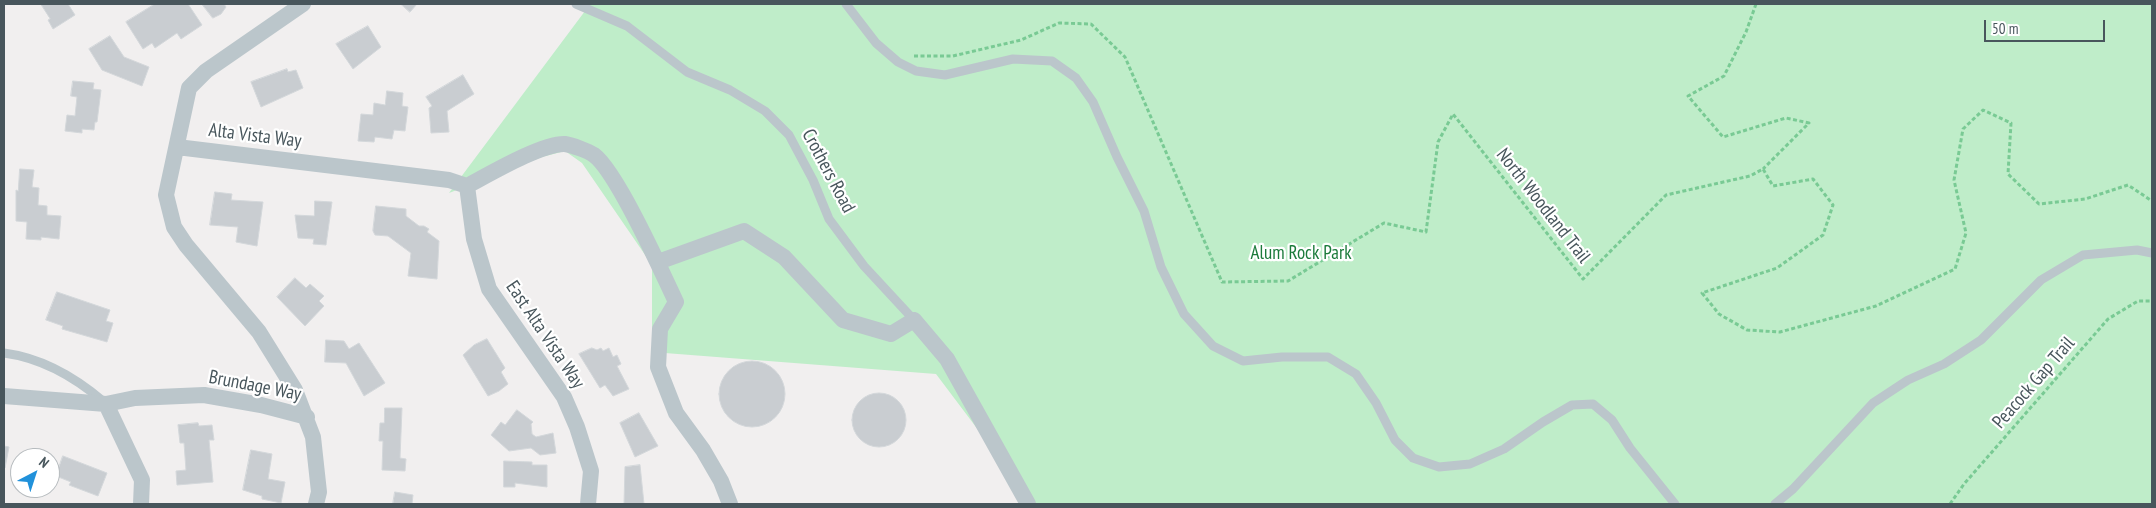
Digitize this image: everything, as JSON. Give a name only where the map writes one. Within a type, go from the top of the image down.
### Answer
[{"type":"street","points":[[303,4],[206,71],[189,88],[166,194],[174,227],[186,245],[259,332],[295,390],[307,417],[312,437],[318,483],[316,504]]},
{"type":"street","points":[[467,186],[540,149],[565,144],[594,156],[613,179],[658,262],[676,302],[660,329],[658,367],[676,414],[703,450],[730,504]]},
{"type":"street","name":"Alta Vista Way","points":[[177,147],[449,180],[467,186]]},
{"type":"street","name":"East Alta Vista Way","points":[[467,186],[474,239],[489,289],[564,397],[578,427],[591,471],[588,504]]},
{"type":"street","points":[[658,262],[744,231],[784,257],[843,320],[891,334],[914,320]]},
{"type":"street","name":"Crothers Road","points":[[914,320],[946,359],[1028,504]]},
{"type":"street","name":"Brundage Way","points":[[4,396],[106,404],[135,398],[204,395],[261,405],[307,417]]},
{"type":"street","points":[[106,404],[142,480],[142,504]]},
{"type":"lane","name":"Crothers Road","points":[[576,4],[627,26],[687,72],[730,90],[766,111],[788,135],[813,180],[829,219],[864,266],[914,320]]},
{"type":"lane","points":[[846,4],[876,43],[898,62],[916,71],[945,75],[1013,59],[1052,61],[1076,78],[1093,102],[1117,157],[1144,211],[1161,267],[1184,314],[1213,346],[1243,361],[1282,357],[1328,357],[1356,374],[1376,403],[1395,440],[1413,458],[1439,467],[1470,464],[1504,449],[1572,405],[1593,404],[1612,420],[1630,448],[1675,504]]},
{"type":"lane","points":[[1775,504],[1793,489],[1873,403],[1908,380],[1944,364],[1981,340],[2042,280],[2083,255],[2137,250],[2152,253]]},
{"type":"lane","points":[[4,352],[60,370],[86,387],[106,404]]},
{"type":"path","points":[[1756,4],[1746,32],[1724,76],[1688,96],[1723,137],[1786,118],[1809,123],[1763,169],[1773,186],[1813,179],[1833,205],[1823,235],[1777,268],[1702,293],[1719,314],[1747,330],[1780,332],[1876,306],[1955,269],[1966,233],[1954,180],[1963,129],[1984,110],[2011,123],[2008,174],[2039,204],[2085,199],[2128,185],[2152,201]]},
{"type":"path","name":"North Woodland Trail","points":[[910,56],[953,56],[1022,40],[1059,23],[1091,24],[1125,58],[1222,282],[1288,281],[1384,223],[1426,232],[1438,142],[1453,114],[1583,279],[1666,195],[1750,176],[1763,169]]},
{"type":"path","name":"Peacock Gap Trail","points":[[1950,504],[1964,484],[2108,319],[2138,301],[2152,300]]},
{"type":"green space","name":"Alum Rock Park","points":[[577,4],[2152,4],[2152,504],[1034,504],[936,374],[652,352],[652,265],[582,163],[565,151],[542,157],[449,193],[588,7]]},
{"type":"building","points":[[41,4],[68,4],[75,15],[53,29],[48,20],[50,19]]},
{"type":"building","points":[[155,4],[188,4],[202,25],[181,39],[177,33],[155,48],[152,43],[143,49],[126,22]]},
{"type":"building","points":[[202,4],[224,4],[226,7],[221,14],[213,18]]},
{"type":"building","points":[[401,4],[417,4],[410,12]]},
{"type":"building","points":[[368,26],[381,47],[353,69],[336,44]]},
{"type":"building","points":[[110,36],[124,57],[149,67],[142,86],[102,70],[89,49]]},
{"type":"building","points":[[287,69],[288,72],[296,70],[303,88],[261,107],[251,82]]},
{"type":"building","points":[[463,75],[474,94],[447,111],[449,132],[431,133],[429,108],[432,106],[426,97]]},
{"type":"building","points":[[73,81],[94,83],[93,89],[101,90],[97,122],[95,122],[94,130],[82,129],[82,133],[65,131],[67,115],[75,116],[77,97],[71,96]]},
{"type":"building","points":[[387,91],[403,93],[402,106],[408,107],[405,131],[394,130],[392,139],[375,137],[374,142],[358,141],[361,114],[373,115],[374,103],[385,105]]},
{"type":"building","points":[[20,169],[34,170],[32,187],[39,188],[38,205],[47,206],[47,215],[61,216],[59,239],[41,237],[41,240],[26,239],[27,222],[16,221],[16,190],[18,191]]},
{"type":"building","points":[[215,192],[232,194],[231,200],[263,202],[257,246],[236,242],[238,227],[210,225]]},
{"type":"building","points":[[315,201],[332,202],[326,245],[313,244],[314,239],[298,238],[295,215],[314,216]]},
{"type":"building","points":[[376,206],[406,209],[406,216],[419,226],[429,229],[427,232],[439,241],[437,279],[408,276],[411,253],[388,236],[375,235],[373,231]]},
{"type":"building","points":[[295,278],[306,288],[310,284],[324,296],[319,301],[324,306],[305,326],[277,297]]},
{"type":"building","points":[[57,292],[110,310],[106,321],[113,323],[107,342],[62,329],[63,326],[46,320]]},
{"type":"building","points":[[487,339],[505,368],[501,372],[508,384],[488,396],[463,355],[474,345]]},
{"type":"building","points":[[326,340],[344,341],[349,349],[359,343],[385,383],[364,396],[346,363],[325,362]]},
{"type":"building","points":[[592,348],[597,350],[601,348],[603,351],[609,348],[613,357],[617,355],[621,364],[617,366],[629,389],[613,396],[605,385],[600,388],[579,354]]},
{"type":"building","points":[[752,361],[764,364],[775,371],[782,382],[785,394],[782,406],[775,417],[764,424],[752,427],[740,424],[729,417],[722,406],[719,394],[722,382],[729,371],[740,364]]},
{"type":"building","points":[[879,393],[889,395],[898,401],[904,410],[906,420],[904,430],[898,439],[889,445],[879,447],[869,445],[860,439],[854,430],[852,420],[854,410],[860,401],[869,395]]},
{"type":"building","points":[[385,408],[402,408],[400,458],[406,459],[405,471],[382,470],[383,441],[379,441],[380,423],[384,423]]},
{"type":"building","points":[[517,410],[533,422],[531,424],[532,434],[536,437],[553,433],[556,453],[540,455],[531,448],[509,451],[491,435],[501,422],[505,425]]},
{"type":"building","points":[[639,413],[658,446],[635,457],[620,423]]},
{"type":"building","points":[[198,423],[199,426],[212,425],[214,440],[209,440],[213,482],[177,485],[176,471],[186,470],[184,443],[180,443],[178,425]]},
{"type":"building","points":[[4,446],[9,447],[5,468],[4,468]]},
{"type":"building","points":[[251,450],[272,454],[268,479],[285,482],[281,503],[262,499],[262,496],[243,490]]},
{"type":"building","points":[[63,456],[107,473],[98,496],[69,485],[71,482],[60,478],[60,465]]},
{"type":"building","points":[[504,461],[532,462],[532,465],[547,465],[547,487],[515,483],[515,487],[504,487]]},
{"type":"building","points":[[640,465],[644,504],[624,504],[625,467]]},
{"type":"building","points":[[395,492],[413,495],[412,504],[393,504]]}]
